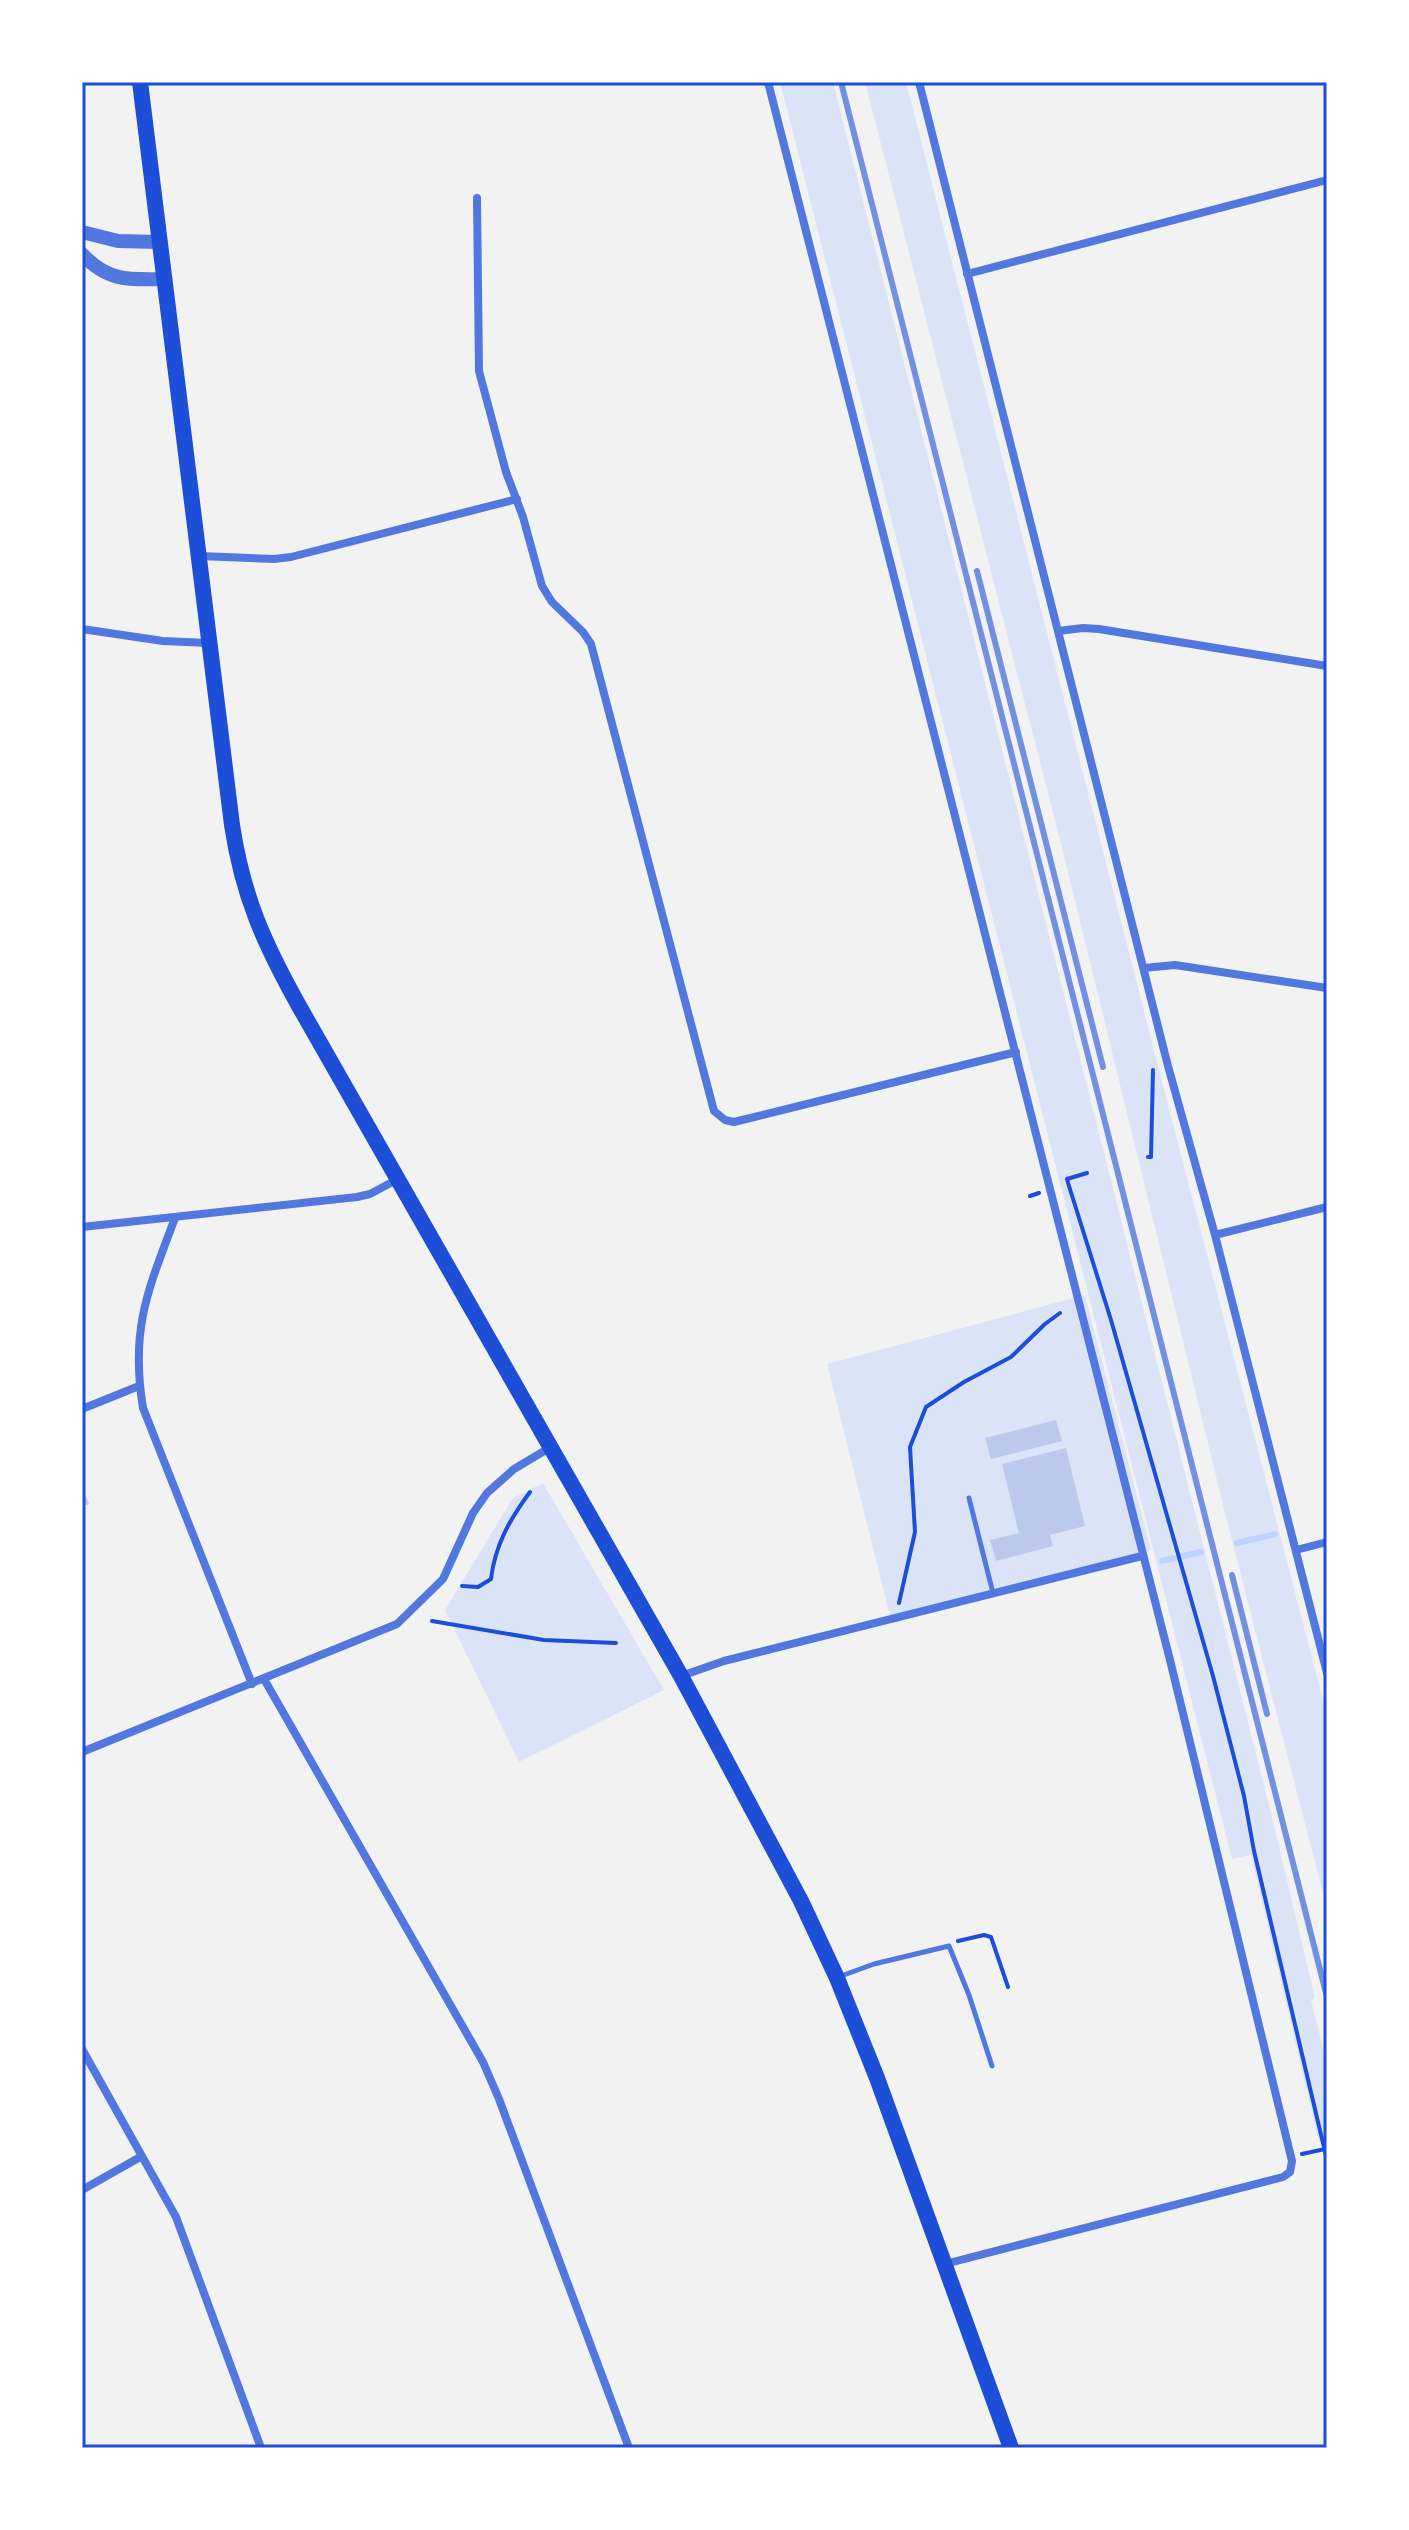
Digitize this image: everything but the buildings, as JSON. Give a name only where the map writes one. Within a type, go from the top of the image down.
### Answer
[{"type":"main road","points":[[140,82],[235,847],[254,919],[282,977],[681,1676],[801,1901],[837,1978],[877,2078],[1011,2448]]},
{"type":"street","points":[[768,82],[1016,1052],[1285,2126],[1292,2165],[1283,2177],[945,2264]]},
{"type":"street","points":[[919,82],[1168,1066],[1215,1235],[1327,1673]]},
{"type":"street","points":[[967,274],[1327,180]]},
{"type":"street","points":[[477,198],[479,371],[506,472],[542,586],[552,602],[591,644],[710,1102],[718,1116],[734,1122],[745,1120],[1016,1052]]},
{"type":"street","points":[[82,232],[118,241],[160,242]]},
{"type":"street","points":[[82,254],[103,273],[120,278],[164,279]]},
{"type":"street","points":[[199,556],[291,557],[517,499]]},
{"type":"street","points":[[82,629],[163,641],[210,643]]},
{"type":"street","points":[[1058,631],[1099,629],[1327,666]]},
{"type":"street","points":[[1144,968],[1175,965],[1327,988]]},
{"type":"street","points":[[82,1227],[357,1197],[370,1194],[398,1179]]},
{"type":"street","points":[[1215,1235],[1327,1207]]},
{"type":"street","points":[[175,1218],[144,1302],[139,1329],[139,1386],[152,1434],[252,1684]]},
{"type":"street","points":[[82,1409],[139,1386]]},
{"type":"street","points":[[82,1752],[383,1632],[405,1617],[443,1579],[473,1513],[487,1493],[514,1469],[551,1447]]},
{"type":"street","points":[[1296,1550],[1327,1542]]},
{"type":"street","points":[[681,1676],[724,1661],[1142,1556]]},
{"type":"street","points":[[264,1679],[483,2062],[629,2448]]},
{"type":"street","points":[[82,2049],[176,2217],[261,2448]]},
{"type":"street","points":[[82,2190],[142,2156]]},
{"type":"lane","points":[[969,1498],[993,1593]]},
{"type":"lane","points":[[837,1978],[874,1964],[949,1946],[992,2066]]},
{"type":"path","points":[[1148,1157],[1151,1157],[1153,1070],[1168,1066]]},
{"type":"path","points":[[1087,1173],[1067,1179],[1111,1320],[1213,1676],[1244,1796],[1327,2160]]},
{"type":"path","points":[[896,1618],[915,1532],[910,1447],[926,1407],[1011,1357],[1060,1313]]},
{"type":"path","points":[[462,1586],[478,1587],[491,1579],[493,1559],[501,1538],[530,1492]]},
{"type":"path","points":[[432,1621],[544,1640],[616,1643]]},
{"type":"path","points":[[949,1946],[984,1935],[991,1937],[1008,1987]]},
{"type":"path","points":[[1303,2154],[1326,2149]]},
{"type":"shaded area","points":[[780,82],[833,82],[1273,1821],[1315,1998],[1311,2000],[1327,2064],[1327,2140],[1319,2142],[1251,1855],[1232,1859]]},
{"type":"shaded area","points":[[865,82],[906,82],[1327,1715],[1327,1909],[1227,1521],[1060,840]]},
{"type":"shaded area","points":[[1085,1295],[1151,1550],[891,1620],[827,1364]]},
{"type":"shaded area","points":[[543,1483],[664,1690],[519,1762],[445,1610],[513,1498]]},
{"type":"waterway","points":[[1237,1543],[1275,1534]]},
{"type":"waterway","points":[[1162,1561],[1201,1552]]},
{"type":"railway","points":[[841,82],[1327,1997]]},
{"type":"railway","points":[[977,571],[1103,1067]]},
{"type":"railway","points":[[1232,1575],[1267,1714]]}]
